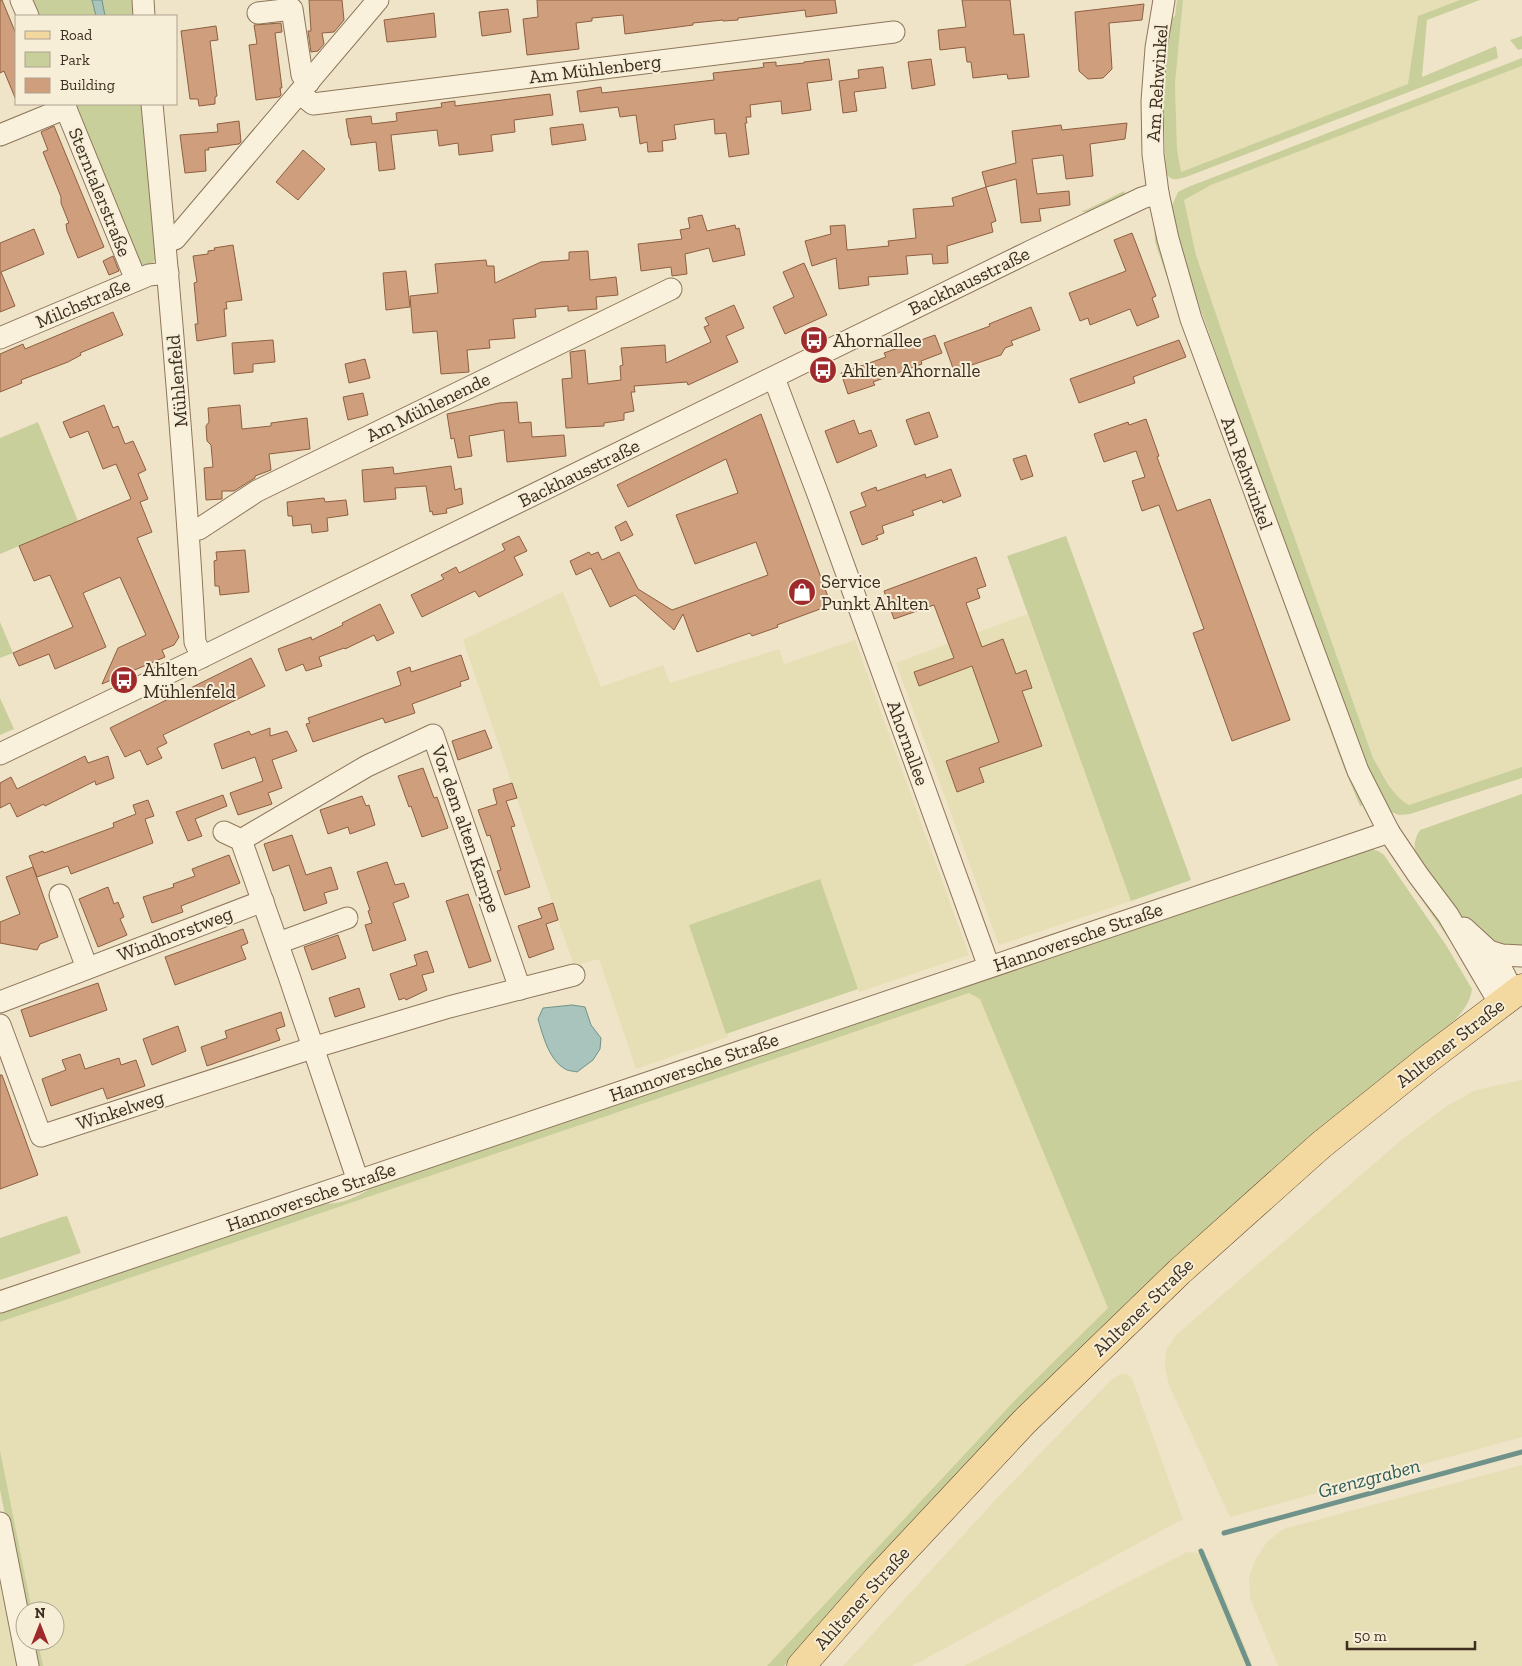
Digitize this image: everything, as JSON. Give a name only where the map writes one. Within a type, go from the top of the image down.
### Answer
[{"type":"main road","name":"Ahltener Straße","points":[[801,1666],[878,1578],[1024,1422],[1179,1272],[1336,1132],[1512,995]]},
{"type":"street","points":[[21,0],[28,15]]},
{"type":"street","points":[[143,0],[144,15]]},
{"type":"street","points":[[165,240],[175,239],[378,0]]},
{"type":"street","name":"Am Rehwinkel","points":[[1164,0],[1156,48],[1152,101],[1153,154],[1158,193],[1168,239],[1191,319],[1358,771],[1389,832],[1418,875],[1512,995]]},
{"type":"street","points":[[258,13],[292,9],[304,88]]},
{"type":"street","name":"Am Mühlenberg","points":[[304,88],[313,104],[894,32]]},
{"type":"street","name":"Mühlenfeld","points":[[152,105],[189,532],[195,642],[202,658]]},
{"type":"street","points":[[0,135],[65,106]]},
{"type":"street","name":"Sterntalerstraße","points":[[65,106],[136,280]]},
{"type":"street","name":"Backhausstraße","points":[[0,754],[202,658],[1127,205],[1158,193]]},
{"type":"street","name":"Milchstraße","points":[[0,338],[148,275],[168,273]]},
{"type":"street","name":"Am Mühlenende","points":[[189,532],[199,529],[266,486],[672,289]]},
{"type":"street","name":"Ahornallee","points":[[774,378],[989,967]]},
{"type":"street","name":"Vor dem alten Kampe","points":[[358,1181],[263,901],[232,836],[433,734],[520,989]]},
{"type":"street","name":"Hannoversche Straße","points":[[0,1302],[1389,832]]},
{"type":"street","points":[[60,895],[87,968]]},
{"type":"street","name":"Windhorstweg","points":[[0,1002],[263,901]]},
{"type":"street","name":"Am Rehwinkel","points":[[1448,915],[1489,950]]},
{"type":"street","points":[[278,943],[347,918]]},
{"type":"street","points":[[1489,950],[1502,954],[1522,956]]},
{"type":"street","points":[[1489,950],[1499,964],[1512,995]]},
{"type":"street","points":[[312,1048],[449,1008],[574,975]]},
{"type":"street","name":"Winkelweg","points":[[0,1025],[41,1136],[312,1048]]},
{"type":"street","points":[[0,1523],[28,1666]]},
{"type":"shaded area","points":[[1183,0],[1460,0],[1418,16],[1409,84],[1181,172],[1177,149],[1175,84]]},
{"type":"shaded area","points":[[1522,66],[1522,767],[1409,805],[1402,802],[1373,758],[1196,255],[1184,200],[1211,185]]},
{"type":"shaded area","points":[[563,592],[601,687],[663,665],[670,683],[779,649],[784,664],[855,640],[969,955],[859,992],[819,880],[689,925],[728,1037],[636,1069],[599,959],[574,966],[463,640]]},
{"type":"shaded area","points":[[1027,614],[1131,901],[999,945],[896,663]]},
{"type":"shaded area","points":[[969,993],[980,998],[1108,1308],[1018,1397],[767,1666],[43,1666],[40,1651],[65,1651],[65,1601],[30,1601],[0,1450],[0,1322]]},
{"type":"shaded area","points":[[1522,1080],[1522,1437],[1230,1517],[1169,1385],[1165,1367],[1166,1350],[1176,1335],[1405,1137],[1447,1106],[1476,1090]]},
{"type":"shaded area","points":[[1121,1374],[1127,1374],[1132,1378],[1183,1519],[912,1666],[843,1666],[999,1496],[1112,1379]]},
{"type":"shaded area","points":[[1522,1465],[1522,1666],[1278,1666],[1250,1598],[1249,1577],[1256,1558],[1267,1542],[1283,1529]]},
{"type":"shaded area","points":[[1187,1552],[1200,1553],[1210,1561],[1253,1666],[964,1666]]},
{"type":"shaded area","points":[[0,1573],[18,1666],[0,1666]]},
{"type":"green space","points":[[26,0],[138,0],[139,15],[32,15]]},
{"type":"green space","points":[[1177,0],[1183,0],[1175,84],[1177,149],[1181,172],[1408,84],[1418,16],[1460,0],[1480,0],[1427,20],[1422,77],[1496,46],[1498,58],[1186,177],[1172,179],[1166,173],[1163,97],[1167,32],[1169,21],[1175,16]]},
{"type":"green space","points":[[1522,36],[1522,49],[1518,50],[1510,40]]},
{"type":"green space","points":[[1522,58],[1522,66],[1211,185],[1184,200],[1196,255],[1235,370],[1373,758],[1384,778],[1398,796],[1409,805],[1522,767],[1522,778],[1410,814],[1399,815],[1391,812],[1373,783],[1338,694],[1185,266],[1171,208],[1178,192],[1188,187]]},
{"type":"green space","points":[[68,105],[146,105],[158,255],[152,263],[144,268],[134,264]]},
{"type":"green space","points":[[1124,191],[1125,193],[1121,196],[1087,213],[1081,211],[1086,210]]},
{"type":"green space","points":[[1154,225],[1174,298],[1155,242]]},
{"type":"green space","points":[[1201,376],[1362,806],[1360,806],[1344,768]]},
{"type":"green space","points":[[38,422],[78,521],[0,554],[0,438]]},
{"type":"green space","points":[[1066,536],[1191,880],[1131,901],[1007,556]]},
{"type":"green space","points":[[0,622],[13,653],[0,658]]},
{"type":"green space","points":[[0,698],[14,729],[0,735]]},
{"type":"green space","points":[[1522,794],[1522,946],[1499,944],[1475,930],[1464,920],[1444,896],[1419,860],[1415,845],[1420,830]]},
{"type":"green space","points":[[1370,849],[1384,855],[1446,945],[1472,989],[1464,1009],[1456,1019],[1359,1097],[1279,1166],[971,1463],[784,1666],[767,1666],[1018,1397],[1108,1308],[980,999],[969,993],[0,1322],[0,1312],[322,1203],[342,1202],[374,1186]]},
{"type":"green space","points":[[1391,855],[1401,864],[1449,932],[1473,981],[1450,941]]},
{"type":"green space","points":[[820,879],[858,989],[726,1034],[689,925]]},
{"type":"green space","points":[[67,1216],[81,1253],[0,1280],[0,1238]]},
{"type":"green space","points":[[0,1450],[30,1601],[22,1601],[0,1490]]},
{"type":"green space","points":[[32,1651],[40,1651],[43,1666],[35,1666]]},
{"type":"water","points":[[92,0],[102,0],[105,15],[96,15]]},
{"type":"water","points":[[572,1005],[585,1007],[591,1025],[601,1038],[600,1049],[593,1060],[577,1072],[565,1069],[555,1060],[547,1047],[538,1019],[543,1008]]},
{"type":"building","points":[[0,0],[2,0],[15,32],[15,98],[4,71],[0,73]]},
{"type":"building","points":[[309,0],[342,0],[344,20],[334,32],[322,33],[324,44],[318,51],[311,52],[308,31],[311,31]]},
{"type":"building","points":[[537,0],[835,0],[837,13],[806,17],[805,10],[738,18],[738,20],[693,23],[693,25],[625,34],[623,15],[592,18],[592,21],[576,23],[579,49],[527,55],[523,19],[538,17]]},
{"type":"building","points":[[962,0],[1010,0],[1014,35],[1024,34],[1029,77],[1008,79],[1007,74],[973,78],[971,62],[967,62],[965,47],[940,50],[938,30],[966,27]]},
{"type":"building","points":[[1144,4],[1142,20],[1109,23],[1112,69],[1103,78],[1088,79],[1079,71],[1075,12]]},
{"type":"building","points":[[508,9],[511,32],[482,36],[479,12]]},
{"type":"building","points":[[434,13],[436,37],[387,42],[384,20]]},
{"type":"building","points":[[281,23],[282,32],[275,33],[282,88],[280,88],[281,95],[279,97],[256,100],[249,45],[257,44],[254,25]]},
{"type":"building","points":[[216,26],[218,40],[210,41],[217,96],[215,97],[215,104],[199,106],[198,99],[190,99],[181,31]]},
{"type":"building","points":[[829,59],[832,80],[807,83],[811,110],[782,114],[781,101],[750,105],[751,117],[746,117],[747,123],[745,123],[749,154],[729,157],[726,133],[715,134],[714,119],[674,125],[676,139],[662,141],[663,151],[648,152],[647,142],[640,144],[636,115],[620,117],[618,107],[580,112],[577,91],[601,87],[602,93],[714,80],[713,73],[764,67],[763,63],[776,62],[776,66]]},
{"type":"building","points":[[931,59],[935,85],[912,89],[908,62]]},
{"type":"building","points":[[883,67],[886,88],[854,92],[857,111],[843,113],[839,81],[859,78],[858,70]]},
{"type":"building","points":[[550,94],[553,115],[514,120],[515,132],[491,135],[493,151],[459,155],[458,143],[439,146],[437,130],[391,135],[395,169],[379,171],[376,142],[351,145],[349,138],[346,119],[371,116],[372,124],[397,121],[396,113],[442,107],[441,103],[455,101],[455,106]]},
{"type":"building","points":[[239,121],[241,142],[239,144],[208,148],[209,150],[205,150],[206,171],[185,173],[180,135],[218,132],[217,124]]},
{"type":"building","points":[[1127,123],[1125,139],[1090,144],[1093,176],[1066,179],[1063,155],[1032,159],[1037,194],[1069,191],[1070,205],[1039,209],[1041,221],[1021,223],[1016,179],[986,187],[982,172],[1016,163],[1012,131],[1061,125],[1062,130]]},
{"type":"building","points":[[583,124],[586,140],[552,145],[550,128]]},
{"type":"building","points":[[54,126],[104,247],[78,258],[67,231],[66,224],[69,223],[61,203],[61,197],[43,152],[48,150],[41,132]]},
{"type":"building","points":[[303,150],[325,169],[298,200],[276,182]]},
{"type":"building","points":[[986,187],[996,221],[991,223],[993,232],[947,246],[948,263],[933,264],[932,254],[906,256],[908,274],[868,277],[869,285],[839,289],[836,258],[812,266],[805,241],[831,234],[830,226],[845,225],[847,250],[889,246],[888,241],[916,238],[913,209],[954,206],[952,198]]},
{"type":"building","points":[[702,215],[707,231],[735,225],[736,229],[739,228],[745,255],[713,262],[709,248],[685,254],[687,274],[672,276],[671,267],[641,271],[638,244],[682,239],[680,230],[690,228],[688,218]]},
{"type":"building","points":[[34,229],[44,254],[1,272],[15,306],[0,312],[0,243]]},
{"type":"building","points":[[1132,233],[1156,296],[1152,298],[1159,317],[1137,326],[1130,309],[1090,325],[1088,318],[1080,321],[1069,293],[1126,271],[1114,240]]},
{"type":"building","points":[[233,245],[242,300],[226,302],[227,309],[224,309],[226,336],[197,341],[195,324],[198,324],[194,283],[197,282],[193,256],[208,254],[208,251],[215,250],[214,248]]},
{"type":"building","points":[[588,251],[590,280],[616,277],[618,295],[596,297],[597,309],[568,311],[568,306],[535,309],[536,317],[513,319],[515,338],[489,340],[490,348],[467,350],[469,372],[441,374],[437,331],[413,333],[410,296],[438,293],[435,264],[486,260],[487,266],[494,266],[495,283],[541,262],[569,260],[569,252]]},
{"type":"building","points":[[113,256],[119,271],[109,275],[103,261]]},
{"type":"building","points":[[804,263],[827,315],[785,334],[773,307],[794,297],[783,272]]},
{"type":"building","points":[[406,271],[410,307],[386,310],[383,273]]},
{"type":"building","points":[[734,305],[744,328],[726,336],[738,362],[688,385],[687,382],[634,386],[635,392],[631,392],[634,411],[624,413],[624,420],[604,423],[604,426],[566,428],[562,379],[572,378],[570,352],[585,350],[588,384],[621,380],[620,366],[623,365],[621,348],[665,345],[666,363],[711,342],[704,327],[709,325],[705,318]]},
{"type":"building","points":[[1031,307],[1040,330],[1011,341],[1013,345],[1005,348],[1001,355],[954,371],[944,343],[990,326],[989,324]]},
{"type":"building","points":[[113,312],[123,335],[80,353],[81,355],[68,362],[21,380],[22,383],[0,392],[0,354],[23,344],[25,349]]},
{"type":"building","points":[[935,335],[942,353],[921,361],[922,364],[873,382],[875,385],[848,394],[841,373],[886,357],[884,353]]},
{"type":"building","points":[[273,340],[275,362],[253,364],[253,372],[234,374],[232,343]]},
{"type":"building","points":[[1179,340],[1186,357],[1133,377],[1135,383],[1079,403],[1070,379]]},
{"type":"building","points":[[365,359],[370,378],[349,383],[345,364]]},
{"type":"building","points":[[363,393],[368,415],[348,420],[343,397]]},
{"type":"building","points":[[517,402],[519,423],[531,422],[532,437],[564,435],[566,456],[507,462],[504,430],[469,436],[472,456],[458,458],[454,438],[451,439],[447,414],[499,403]]},
{"type":"building","points":[[104,405],[113,428],[118,426],[125,444],[133,441],[146,470],[138,474],[148,499],[140,502],[152,532],[137,538],[179,637],[174,645],[162,650],[165,657],[102,684],[118,648],[146,635],[120,577],[83,593],[106,647],[55,669],[49,654],[19,666],[13,653],[73,627],[50,575],[34,581],[19,546],[131,499],[116,464],[103,469],[88,431],[70,438],[63,422]]},
{"type":"building","points":[[240,405],[242,429],[271,426],[271,423],[307,418],[310,449],[269,454],[271,470],[255,476],[255,478],[234,491],[222,491],[222,499],[206,500],[204,468],[213,467],[211,445],[207,441],[208,408]]},
{"type":"building","points":[[929,412],[938,437],[915,445],[906,420]]},
{"type":"building","points":[[761,414],[831,605],[777,625],[778,627],[752,636],[750,633],[697,652],[683,614],[674,630],[635,595],[610,607],[591,568],[576,575],[570,561],[589,552],[591,555],[598,552],[602,560],[619,552],[638,589],[672,610],[768,575],[756,542],[695,564],[676,515],[738,493],[726,459],[628,507],[617,485]]},
{"type":"building","points":[[1146,419],[1159,456],[1157,457],[1177,511],[1210,499],[1290,720],[1232,741],[1193,633],[1204,629],[1159,505],[1142,511],[1132,481],[1145,477],[1136,451],[1104,462],[1094,434],[1128,422],[1129,425]]},
{"type":"building","points":[[854,420],[859,434],[871,430],[877,446],[837,463],[825,431]]},
{"type":"building","points":[[1026,455],[1033,476],[1021,480],[1013,459]]},
{"type":"building","points":[[451,466],[455,490],[461,488],[463,504],[446,509],[447,513],[433,515],[432,511],[430,512],[426,486],[395,488],[396,499],[364,502],[362,470],[393,467],[394,474]]},
{"type":"building","points":[[951,469],[961,496],[943,503],[942,500],[912,511],[914,515],[882,526],[884,533],[876,536],[878,539],[862,545],[850,512],[866,506],[861,493],[876,487],[877,491],[925,474],[926,478]]},
{"type":"building","points":[[324,498],[325,502],[346,500],[348,515],[327,518],[328,531],[312,533],[311,524],[293,526],[292,516],[288,516],[287,502]]},
{"type":"building","points":[[626,521],[633,535],[621,541],[615,527]]},
{"type":"building","points":[[519,536],[527,551],[514,557],[523,575],[479,597],[475,591],[422,617],[411,595],[444,579],[441,575],[456,567],[459,573],[505,550],[502,544]]},
{"type":"building","points":[[245,550],[249,592],[220,595],[219,586],[215,586],[214,561],[217,560],[216,552]]},
{"type":"building","points":[[976,557],[986,586],[977,589],[980,598],[966,603],[982,647],[1003,639],[1016,674],[1026,670],[1032,688],[1022,691],[1042,746],[979,768],[984,782],[957,792],[946,761],[999,742],[972,666],[919,686],[914,672],[954,658],[934,605],[894,619],[884,591]]},
{"type":"building","points":[[380,604],[394,633],[377,641],[374,635],[345,649],[319,657],[322,666],[306,671],[303,664],[286,671],[278,649],[311,637],[312,640]]},
{"type":"building","points":[[461,655],[469,679],[460,682],[461,686],[412,704],[415,713],[385,723],[383,718],[313,742],[306,724],[310,723],[308,718],[401,685],[397,672],[410,667],[411,672]]},
{"type":"building","points":[[251,658],[265,686],[163,735],[167,743],[157,748],[162,758],[147,765],[140,750],[125,757],[110,728]]},
{"type":"building","points":[[270,728],[270,736],[287,731],[297,751],[272,760],[282,788],[268,793],[272,804],[238,815],[230,793],[263,781],[255,757],[222,769],[214,744],[249,731],[251,735]]},
{"type":"building","points":[[485,730],[492,748],[458,760],[452,741]]},
{"type":"building","points":[[85,756],[88,763],[108,756],[114,778],[96,785],[95,781],[45,806],[44,804],[17,817],[10,803],[0,808],[0,783],[11,777],[17,789]]},
{"type":"building","points":[[423,768],[434,798],[437,797],[448,828],[422,837],[398,776]]},
{"type":"building","points":[[512,783],[517,798],[506,801],[515,826],[511,827],[530,887],[505,895],[497,871],[501,870],[490,835],[487,836],[478,810],[497,804],[493,789]]},
{"type":"building","points":[[223,795],[227,806],[195,819],[202,836],[188,841],[176,812]]},
{"type":"building","points":[[362,796],[366,806],[369,805],[375,825],[350,834],[348,827],[328,834],[320,810]]},
{"type":"building","points":[[148,800],[154,816],[145,819],[153,843],[71,874],[68,866],[37,877],[29,856],[43,851],[44,853],[114,827],[113,823],[136,814],[133,805]]},
{"type":"building","points":[[292,835],[306,875],[331,867],[338,889],[324,893],[327,903],[304,911],[289,865],[273,871],[264,844]]},
{"type":"building","points":[[229,855],[240,883],[181,906],[183,912],[152,923],[143,897],[174,887],[173,884],[195,876],[192,869]]},
{"type":"building","points":[[387,862],[395,885],[404,883],[409,897],[393,903],[406,940],[373,951],[365,925],[372,923],[368,911],[370,910],[357,872]]},
{"type":"building","points":[[33,867],[58,937],[40,944],[37,950],[0,943],[0,922],[20,914],[6,877]]},
{"type":"building","points":[[108,887],[114,904],[118,902],[124,917],[120,919],[127,935],[98,947],[79,899]]},
{"type":"building","points":[[468,894],[491,961],[469,968],[446,901]]},
{"type":"building","points":[[553,903],[558,920],[546,924],[554,949],[529,958],[518,926],[542,918],[538,908]]},
{"type":"building","points":[[243,929],[248,943],[241,946],[246,959],[175,985],[165,957]]},
{"type":"building","points":[[338,935],[346,958],[312,970],[304,947]]},
{"type":"building","points":[[427,951],[434,972],[422,975],[427,990],[406,1000],[405,998],[399,1000],[390,974],[417,965],[414,955]]},
{"type":"building","points":[[98,983],[107,1010],[30,1037],[21,1010]]},
{"type":"building","points":[[359,988],[365,1007],[335,1017],[329,998]]},
{"type":"building","points":[[281,1012],[285,1026],[276,1029],[280,1040],[207,1066],[201,1047],[227,1038],[225,1031]]},
{"type":"building","points":[[178,1026],[186,1051],[152,1065],[143,1039]]},
{"type":"building","points":[[80,1054],[85,1069],[119,1058],[121,1065],[136,1060],[145,1086],[107,1099],[103,1088],[51,1106],[42,1079],[66,1070],[62,1060]]},
{"type":"building","points":[[0,1075],[2,1075],[38,1175],[0,1189]]},
{"type":"waterway","name":"Grenzgraben","points":[[1224,1533],[1522,1452]]},
{"type":"waterway","name":"Grenzgraben","points":[[1201,1551],[1249,1666]]},
{"type":"place","name":"Ahornallee","points":[[814,340]]},
{"type":"place","name":"Ahlten Ahornalle","points":[[823,370]]},
{"type":"place","name":"Service Punkt Ahlten","points":[[802,592]]},
{"type":"place","name":"Ahlten Mühlenfeld","points":[[124,680]]}]
